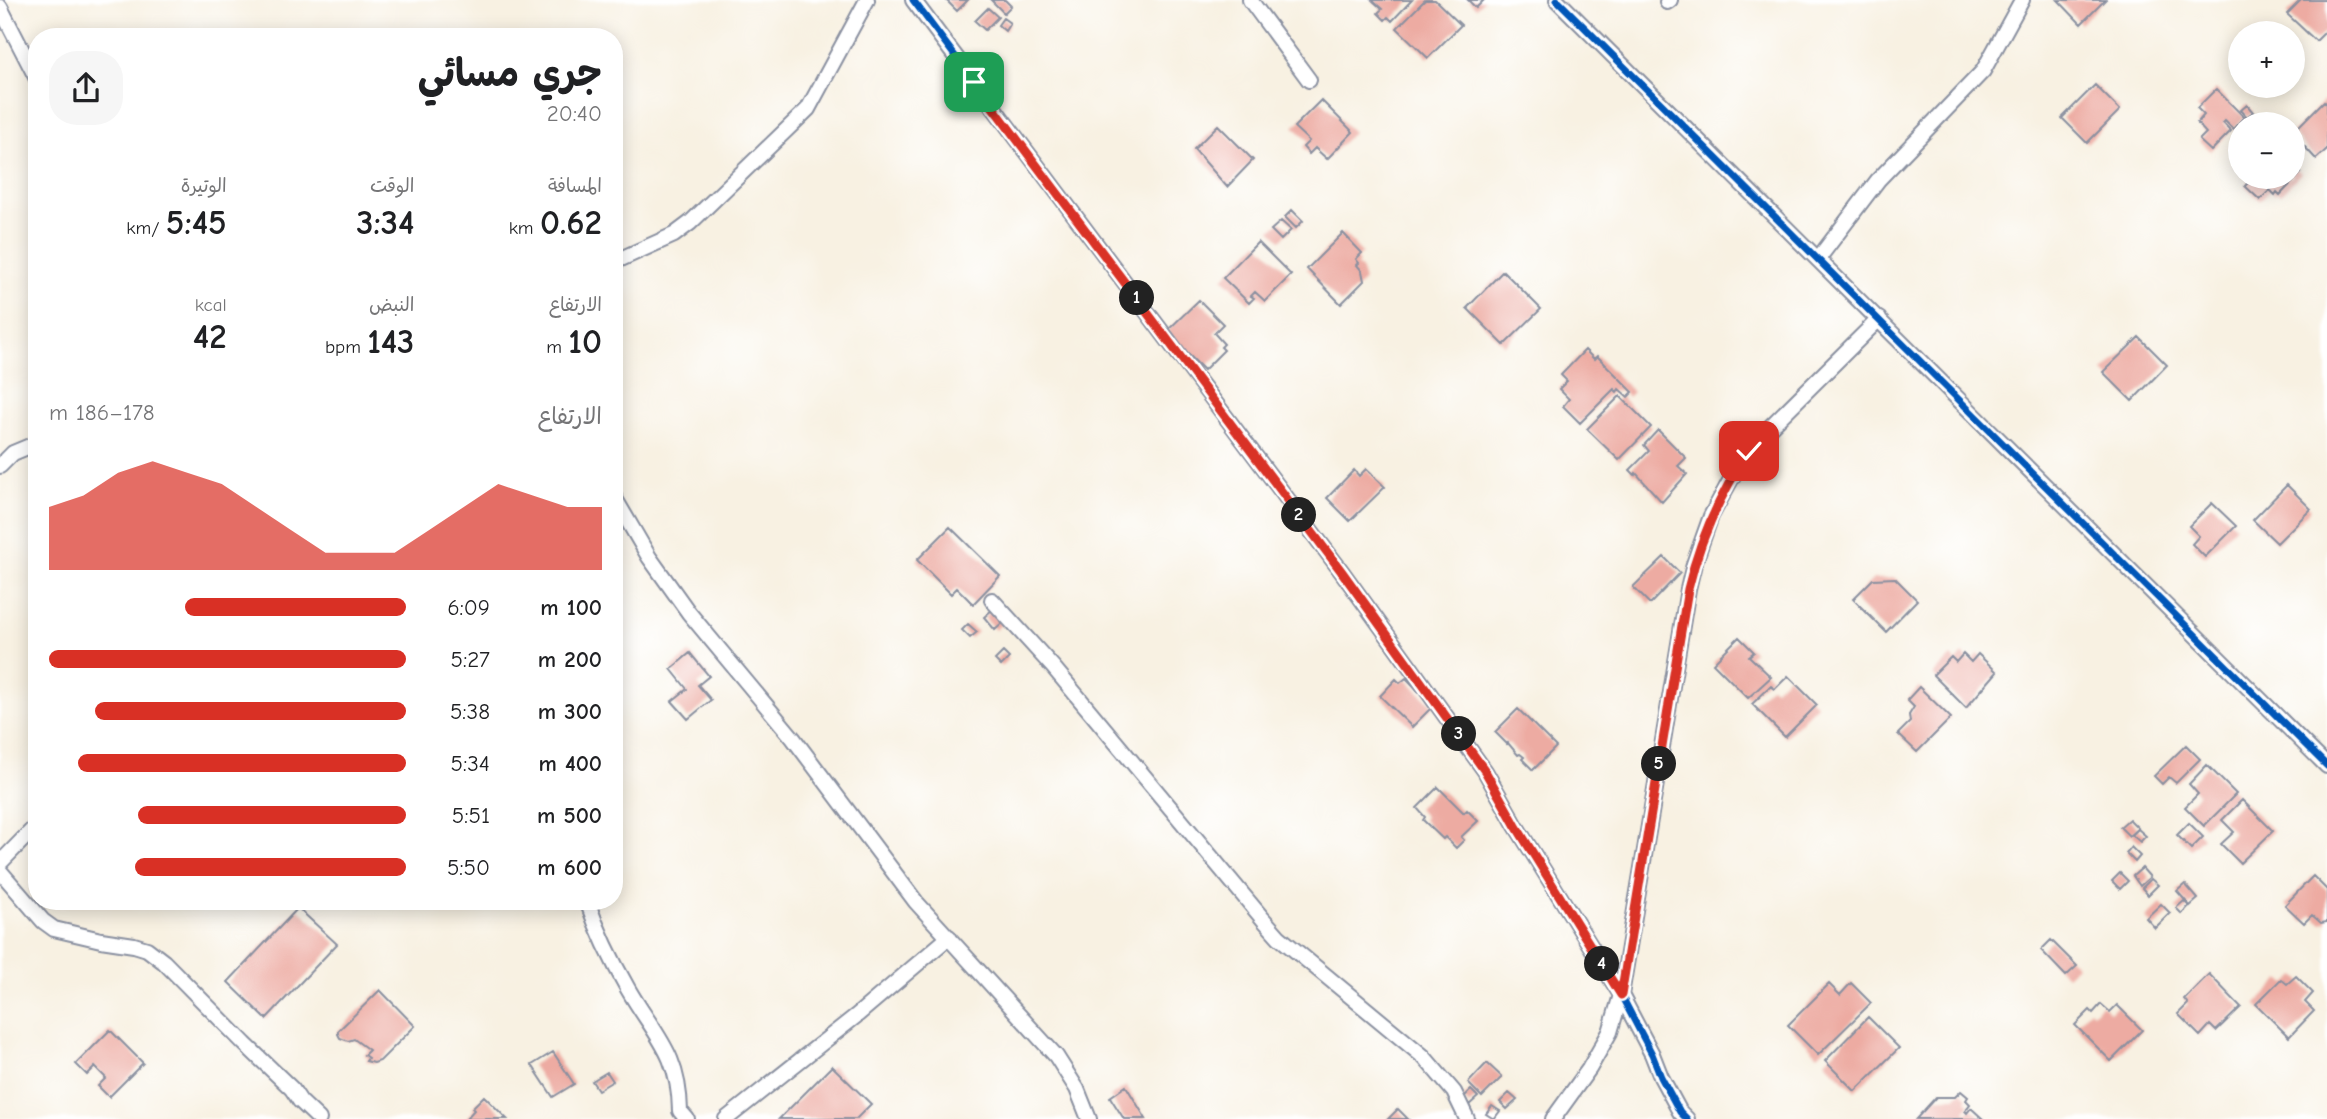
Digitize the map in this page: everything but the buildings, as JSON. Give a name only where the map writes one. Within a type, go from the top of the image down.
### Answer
[{"type":"street","points":[[623,258],[674,235],[690,223],[807,109],[867,0]]},
{"type":"street","points":[[913,0],[1342,572],[1478,760],[1621,995],[1661,1077],[1680,1112],[1687,1119]]},
{"type":"street","points":[[1250,0],[1309,80]]},
{"type":"street","points":[[1557,0],[2327,765]]},
{"type":"street","points":[[1818,259],[1878,180],[1983,71],[2022,0]]},
{"type":"street","points":[[0,7],[28,61]]},
{"type":"street","points":[[1553,1119],[1589,1069],[1610,1032],[1621,995],[1688,589],[1702,540],[1722,494],[1749,451],[1878,319]]},
{"type":"street","points":[[0,466],[13,453],[28,447]]},
{"type":"street","points":[[623,512],[649,557],[689,613],[793,738],[916,902],[1056,1056],[1077,1089],[1089,1119]]},
{"type":"street","points":[[992,600],[1053,667],[1279,937],[1424,1057],[1454,1091],[1467,1119]]},
{"type":"street","points":[[0,863],[28,834]]},
{"type":"street","points":[[0,871],[28,904]]},
{"type":"street","points":[[34,910],[54,929],[147,949],[164,962],[319,1119]]},
{"type":"street","points":[[591,910],[612,961],[673,1063],[679,1088],[681,1116]]},
{"type":"street","points":[[726,1119],[856,1016],[949,937]]},
{"type":"cycle path","points":[[913,0],[1342,572],[1485,771],[1621,995],[1661,1077],[1680,1112],[1687,1119]]},
{"type":"cycle path","points":[[1557,0],[2327,766]]},
{"type":"route","points":[[974,82],[1342,572],[1485,771],[1621,995],[1688,589],[1711,516],[1749,451]]}]
